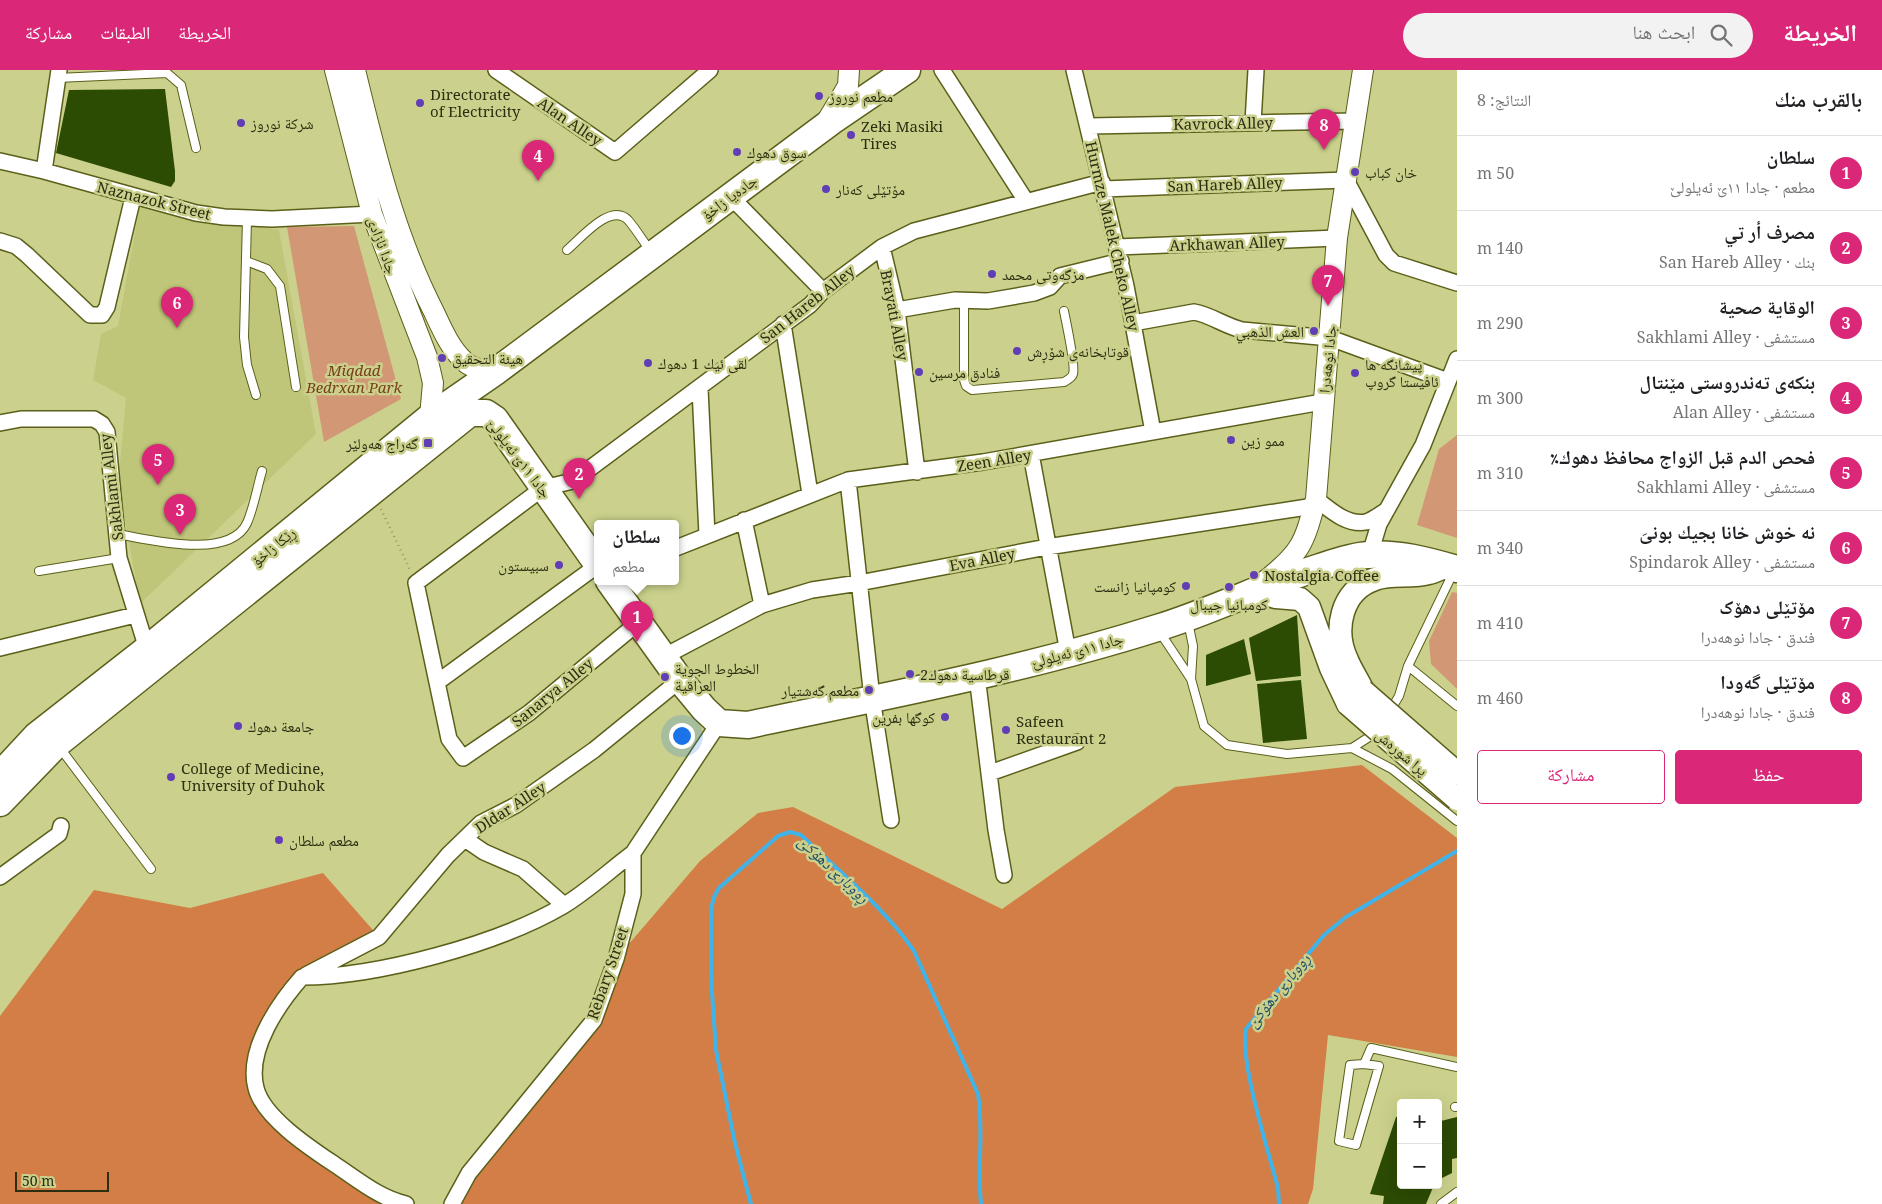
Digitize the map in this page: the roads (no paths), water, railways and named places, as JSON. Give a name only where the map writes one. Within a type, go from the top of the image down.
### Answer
[{"type":"highway","name":"جادەیا زاخۆ","points":[[554,328],[823,127],[907,70]]},
{"type":"highway","name":"ڕێکا زاخۆ","points":[[0,775],[36,736],[147,649],[430,418],[554,328]]},
{"type":"highway","points":[[519,454],[508,426],[499,411],[497,389],[539,354],[550,340],[554,328]]},
{"type":"highway","name":"جادا ١١ێ ئه‌یلولێ","points":[[470,413],[481,412],[491,415],[594,559]]},
{"type":"highway","name":"ڕێکا زاخۆ","points":[[0,803],[57,744],[470,413]]},
{"type":"highway","name":"جادا ١١ێ ئه‌یلولێ","points":[[719,723],[748,725],[977,676],[1158,628],[1309,571],[1370,554],[1414,558],[1453,568]]},
{"type":"highway","points":[[612,585],[680,680],[704,709],[719,723]]},
{"type":"main road","name":"جادا ئازادی","points":[[335,70],[372,214],[394,275],[428,357],[433,383],[430,418]]},
{"type":"main road","name":"جادا ئازادی","points":[[355,70],[367,122],[400,236],[449,342],[464,362],[471,367],[495,372]]},
{"type":"main road","points":[[823,127],[848,86],[849,70]]},
{"type":"main road","name":"جادا نوهەدرا","points":[[1252,591],[1290,562],[1308,531],[1315,503],[1337,238],[1363,70]]},
{"type":"main road","points":[[428,357],[434,358],[444,353],[449,342]]},
{"type":"main road","points":[[1356,697],[1342,641],[1341,626],[1347,600],[1363,584],[1375,579],[1390,576],[1428,574],[1453,568]]},
{"type":"main road","points":[[1252,591],[1300,599],[1306,604],[1313,614],[1331,668],[1356,697]]},
{"type":"main road","name":"پرا شورەش","points":[[1356,697],[1457,773]]},
{"type":"main road","name":"پرا شورەش","points":[[1356,697],[1457,799]]},
{"type":"street","name":"Alan Alley","points":[[496,70],[615,152],[706,71]]},
{"type":"street","points":[[942,70],[1026,201]]},
{"type":"street","name":"Hurmze Malek Cheko Alley","points":[[1074,70],[1119,254],[1153,432]]},
{"type":"street","points":[[1253,123],[1256,70]]},
{"type":"street","points":[[44,171],[58,74]]},
{"type":"street","name":"Kavrock Alley","points":[[1089,126],[1356,120]]},
{"type":"street","name":"Naznazok Street","points":[[0,161],[44,171],[196,213],[247,219],[372,214]]},
{"type":"street","points":[[1346,180],[1386,255],[1394,263],[1457,283]]},
{"type":"street","name":"San Hareb Alley","points":[[543,488],[572,480],[700,389],[810,305],[823,291],[882,247],[914,231],[1026,201],[1102,185],[1346,180]]},
{"type":"street","points":[[730,196],[823,291]]},
{"type":"street","points":[[0,241],[16,246],[27,254],[90,315],[102,315],[107,307],[133,197]]},
{"type":"street","name":"Arkhawan Alley","points":[[897,310],[955,300],[988,301],[1034,293],[1050,287],[1060,276],[1119,254],[1337,238]]},
{"type":"street","name":"Brayati Alley","points":[[882,247],[897,310],[917,472]]},
{"type":"street","points":[[1133,323],[1194,312],[1203,314],[1228,327],[1242,330],[1330,338],[1448,381]]},
{"type":"street","points":[[783,324],[810,494]]},
{"type":"street","points":[[1370,554],[1379,524],[1423,445],[1457,359]]},
{"type":"street","points":[[700,389],[707,535]]},
{"type":"street","name":"Zeen Alley","points":[[679,547],[848,480],[917,472],[1031,454],[1322,402]]},
{"type":"street","name":"Sakhlami Alley","points":[[0,423],[21,418],[94,419],[102,424],[107,432],[119,558],[147,649]]},
{"type":"street","points":[[1031,454],[1068,652]]},
{"type":"street","points":[[848,480],[872,698],[891,820]]},
{"type":"street","points":[[543,488],[416,583],[439,680],[594,568]]},
{"type":"street","points":[[1315,503],[1351,521],[1365,522],[1387,510]]},
{"type":"street","name":"Eva Alley","points":[[663,657],[762,605],[812,590],[859,583],[1047,547],[1315,503]]},
{"type":"street","points":[[744,520],[762,605]]},
{"type":"street","points":[[0,648],[135,614]]},
{"type":"street","name":"Sanarya Alley","points":[[439,680],[449,739],[462,758],[529,713],[639,622]]},
{"type":"street","points":[[977,676],[996,830],[1004,875]]},
{"type":"street","name":"Dldar Alley","points":[[302,977],[379,938],[448,854],[481,822],[516,805],[594,750],[680,680]]},
{"type":"street","points":[[406,1204],[390,1200],[314,1150],[268,1111],[256,1089],[255,1067],[263,1035],[280,1002],[302,977],[324,977],[414,962],[503,934],[564,905],[633,853],[719,723]]},
{"type":"street","points":[[990,773],[1077,742]]},
{"type":"street","points":[[0,877],[59,834],[61,826]]},
{"type":"street","points":[[464,839],[484,852],[523,869],[564,905]]},
{"type":"street","name":"Rebary Street","points":[[452,1204],[469,1173],[594,1020],[616,960],[633,894],[633,853]]},
{"type":"lane","points":[[58,74],[167,73],[181,85],[196,148]]},
{"type":"lane","points":[[567,250],[608,215],[618,213],[627,218],[652,254]]},
{"type":"lane","points":[[247,219],[244,337],[247,365],[256,395]]},
{"type":"lane","points":[[246,262],[268,269],[280,286],[296,387]]},
{"type":"lane","points":[[964,300],[964,380],[966,386],[972,390],[1064,382],[1070,379],[1073,374],[1073,364],[1064,311]]},
{"type":"lane","points":[[117,534],[198,545],[216,543],[233,537],[246,524],[262,471]]},
{"type":"lane","points":[[39,571],[119,558]]},
{"type":"lane","points":[[1158,628],[1191,680],[1204,726],[1227,745],[1287,754],[1352,748],[1376,735],[1399,696],[1408,666],[1453,568]]},
{"type":"lane","points":[[1188,618],[1193,646],[1191,680]]},
{"type":"lane","points":[[1408,666],[1457,706]]},
{"type":"lane","points":[[57,744],[151,869]]},
{"type":"lane","points":[[1352,748],[1392,769],[1457,821]]},
{"type":"lane","points":[[1364,1064],[1371,1048],[1457,1067]]},
{"type":"lane","points":[[1364,1064],[1379,1066],[1356,1145],[1339,1141],[1350,1065],[1364,1064]]},
{"type":"lane","points":[[1441,1204],[1457,1192]]},
{"type":"waterway","name":"ڕووبارێ دهۆكێ","points":[[751,1204],[735,1143],[716,1050],[711,978],[711,909],[719,888],[778,836],[790,832],[801,835],[860,890],[889,920],[914,951],[978,1094],[980,1108],[981,1204]]},
{"type":"waterway","name":"ڕووبارێ دهۆكێ","points":[[1279,1204],[1278,1188],[1251,1084],[1245,1043],[1246,1029],[1324,935],[1346,917],[1457,851]]},
{"type":"place","name":"مطعم نوروز","points":[[819,96]]},
{"type":"place","name":"Directorate of Electricity","points":[[420,103]]},
{"type":"place","name":"شركة نوروز","points":[[241,123]]},
{"type":"place","name":"Zeki Masiki Tires","points":[[851,135]]},
{"type":"place","name":"مۆتێلی گەودا","points":[[1324,150]]},
{"type":"place","name":"سوق دهوك","points":[[737,152]]},
{"type":"place","name":"خان كباب","points":[[1355,172]]},
{"type":"place","name":"بنکەی تەندروستی مێنتال","points":[[538,181]]},
{"type":"place","name":"مۆتێلی کەنار","points":[[826,189]]},
{"type":"place","name":"مزگەوتی محمد","points":[[992,274]]},
{"type":"place","name":"مۆتێلی دهۆک","points":[[1328,306]]},
{"type":"place","name":"نه خوش خانا بجيك بونىَ","points":[[177,328]]},
{"type":"place","name":"العش الذهبي","points":[[1314,331]]},
{"type":"place","name":"قوتابخانەی شۆڕش","points":[[1017,351]]},
{"type":"place","name":"هيئة التحقيق","points":[[442,358]]},
{"type":"place","name":"لقى ئيك 1 دهوك","points":[[648,363]]},
{"type":"place","name":"فنادق مرسين","points":[[919,372]]},
{"type":"place","name":"پيشانگه ها ئافيستا گروپ","points":[[1355,373]]},
{"type":"place","name":"ممو زين","points":[[1231,440]]},
{"type":"place","name":"گەراج هەولێر","points":[[428,443]]},
{"type":"place","name":"فحص الدم قبل الزواج محافظ دهوك٪","points":[[158,485]]},
{"type":"place","name":"مصرف أر تي","points":[[579,499]]},
{"type":"place","name":"الوقایة صحیة","points":[[180,535]]},
{"type":"place","name":"سبيستون","points":[[559,565]]},
{"type":"place","name":"Nostalgia Coffee","points":[[1254,575]]},
{"type":"place","name":"كومپانيا زانست","points":[[1186,586]]},
{"type":"place","name":"كومبانيا جيبال","points":[[1229,587]]},
{"type":"place","name":"سلطان","points":[[637,642]]},
{"type":"place","name":"قرطاسية دهوك2","points":[[910,674]]},
{"type":"place","name":"الخطوط الجوية العراقية","points":[[665,677]]},
{"type":"place","name":"مطعم گەشتیار","points":[[869,690]]},
{"type":"place","name":"كوگها بفرين","points":[[945,717]]},
{"type":"place","name":"جامعة دهوك","points":[[238,726]]},
{"type":"place","name":"Safeen Restaurant 2","points":[[1006,730]]},
{"type":"place","name":"College of Medicine, University of Duhok","points":[[171,777]]},
{"type":"place","name":"مطعم سلطان","points":[[279,840]]},
{"type":"park label","name":"Miqdad Bedrxan Park","points":[[354,378]]}]
